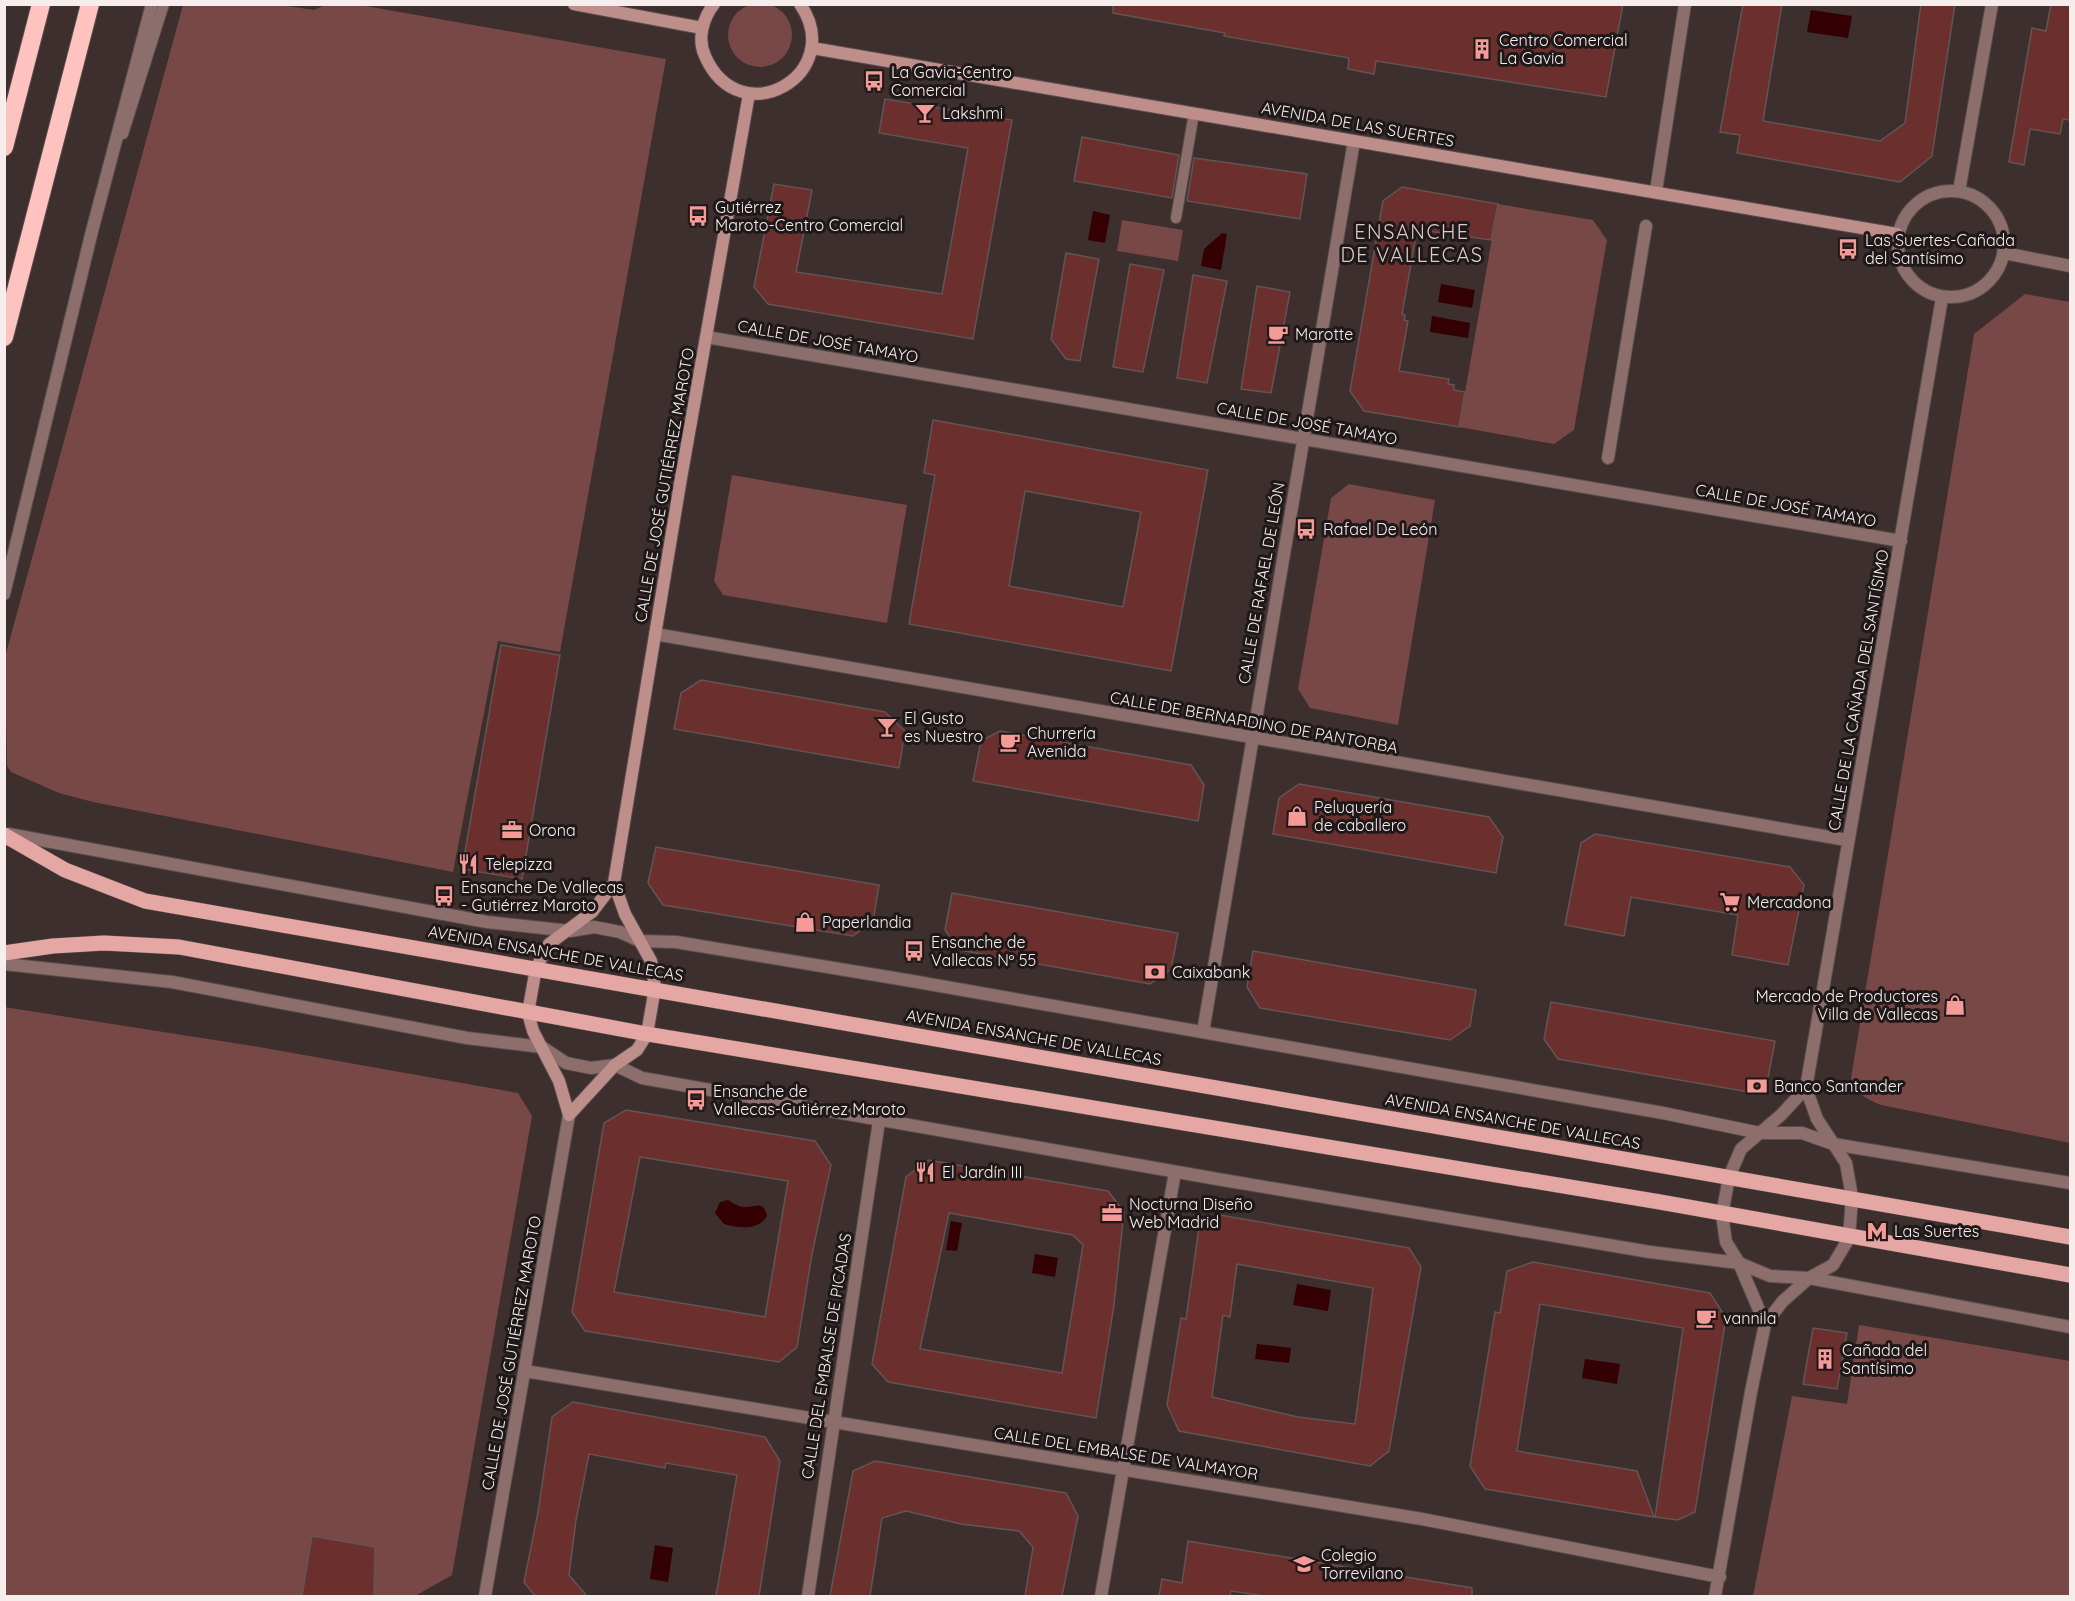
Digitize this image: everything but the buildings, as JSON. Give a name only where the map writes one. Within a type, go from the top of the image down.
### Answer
[{"type":"highway","points":[[4,147],[41,4]]},
{"type":"highway","points":[[4,337],[90,4]]},
{"type":"main road","points":[[574,4],[702,28]]},
{"type":"main road","points":[[714,4],[702,28],[702,51],[711,71],[728,87],[749,94],[770,93],[790,84],[804,68],[812,48],[812,31],[807,15],[800,4]]},
{"type":"main road","name":"AVENIDA DE LAS SUERTES","points":[[812,48],[1897,234]]},
{"type":"main road","name":"CALLE DE JOSÉ GUTIÉRREZ MAROTO","points":[[569,1115],[560,1081],[533,1031],[528,1013],[536,968],[549,944],[570,931],[592,912],[614,882],[749,94]]},
{"type":"main road","name":"AVENIDA ENSANCHE DE VALLECAS","points":[[4,834],[65,870],[146,901],[1852,1197],[2070,1237]]},
{"type":"main road","points":[[569,1115],[615,1065],[637,1050],[647,1034],[655,988],[651,961],[614,882]]},
{"type":"main road","points":[[4,953],[53,946],[104,943],[179,948],[647,1034],[1660,1202],[1849,1238],[2070,1275]]},
{"type":"street","points":[[4,594],[92,231],[152,4]]},
{"type":"street","points":[[1656,192],[1685,4]]},
{"type":"street","points":[[1959,191],[1992,4]]},
{"type":"street","name":"CALLE DE RAFAEL DE LEÓN","points":[[1203,1032],[1354,141]]},
{"type":"street","points":[[1940,191],[1959,191],[1979,198],[1995,213],[2004,234],[2004,254],[1997,272],[1983,287],[1963,297],[1942,298],[1924,292],[1907,277],[1897,255],[1897,234],[1904,217],[1922,198],[1940,191]]},
{"type":"street","points":[[1608,458],[1646,226]]},
{"type":"street","points":[[2004,254],[2070,266]]},
{"type":"street","name":"CALLE DE LA CAÑADA DEL SANTÍSIMO","points":[[1715,1596],[1751,1392],[1766,1324],[1783,1301],[1809,1278],[1833,1265],[1849,1238],[1852,1197],[1846,1163],[1817,1119],[1806,1088],[1942,298]]},
{"type":"street","name":"CALLE DE JOSÉ TAMAYO","points":[[706,337],[1901,541]]},
{"type":"street","name":"CALLE DE BERNARDINO DE PANTORBA","points":[[655,634],[1847,840]]},
{"type":"street","name":"AVENIDA ENSANCHE DE VALLECAS","points":[[4,834],[487,922],[570,931],[594,927],[620,932],[640,941],[676,942],[719,949],[1203,1032],[1760,1133],[1802,1133],[1833,1144],[2070,1183]]},
{"type":"street","points":[[4,964],[172,982],[467,1038],[542,1047],[566,1063],[591,1068],[615,1065],[642,1078],[1175,1172],[1650,1252],[1740,1263],[1770,1276],[1809,1278],[2070,1327]]},
{"type":"street","points":[[1766,1324],[1740,1263],[1726,1242],[1722,1215],[1729,1177],[1741,1149],[1781,1115],[1806,1088]]},
{"type":"street","name":"CALLE DE JOSÉ GUTIÉRREZ MAROTO","points":[[485,1596],[569,1115]]},
{"type":"street","name":"CALLE DEL EMBALSE DE PICADAS","points":[[807,1596],[879,1120]]},
{"type":"street","points":[[1101,1596],[1175,1172]]},
{"type":"street","name":"CALLE DEL EMBALSE DE VALMAYOR","points":[[525,1371],[833,1423],[1124,1468],[1422,1519],[1720,1577]]},
{"type":"lane","points":[[92,231],[165,4]]},
{"type":"lane","points":[[1176,218],[1194,112]]},
{"type":"shaded area","points":[[760,3],[772,5],[783,12],[790,23],[792,35],[790,47],[783,58],[772,65],[760,67],[748,65],[737,58],[730,47],[728,35],[730,23],[737,12],[748,5]]},
{"type":"shaded area","points":[[183,5],[281,5],[314,10],[325,5],[360,5],[666,59],[560,652],[498,641],[453,872],[93,802],[59,793],[11,772],[7,766],[5,657]]},
{"type":"shaded area","points":[[1811,10],[1852,16],[1848,38],[1807,32]]},
{"type":"shaded area","points":[[1498,204],[1593,220],[1607,240],[1574,430],[1554,444],[1459,427]]},
{"type":"shaded area","points":[[1093,211],[1110,215],[1105,243],[1088,240]]},
{"type":"shaded area","points":[[1122,220],[1183,230],[1178,261],[1117,251]]},
{"type":"shaded area","points":[[1222,233],[1227,234],[1221,270],[1201,266],[1204,249]]},
{"type":"shaded area","points":[[1441,284],[1475,290],[1472,308],[1438,302]]},
{"type":"shaded area","points":[[2025,294],[2070,302],[2070,1143],[1881,1105],[1862,1095],[1851,1078],[1974,334]]},
{"type":"shaded area","points":[[1432,316],[1470,323],[1468,338],[1430,332]]},
{"type":"shaded area","points":[[732,475],[907,505],[887,623],[723,595],[714,581]]},
{"type":"shaded area","points":[[1349,484],[1435,500],[1398,725],[1310,708],[1298,689],[1331,498]]},
{"type":"shaded area","points":[[4,1007],[259,1047],[518,1093],[532,1116],[452,1575],[415,1596],[5,1596]]},
{"type":"shaded area","points":[[728,1200],[743,1207],[761,1206],[767,1216],[753,1226],[735,1227],[724,1224],[715,1213],[720,1202]]},
{"type":"shaded area","points":[[951,1221],[962,1223],[957,1251],[946,1250]]},
{"type":"shaded area","points":[[1035,1254],[1058,1258],[1055,1277],[1032,1273]]},
{"type":"shaded area","points":[[1297,1284],[1331,1290],[1328,1311],[1293,1305]]},
{"type":"shaded area","points":[[1859,1325],[2070,1361],[2070,1596],[1753,1596],[1792,1396],[1847,1404]]},
{"type":"shaded area","points":[[1257,1344],[1291,1348],[1289,1363],[1255,1359]]},
{"type":"shaded area","points":[[1585,1359],[1620,1364],[1617,1384],[1582,1378]]},
{"type":"shaded area","points":[[655,1545],[673,1548],[668,1582],[650,1579]]},
{"type":"place","name":"Centro Comercial La Gavia","points":[[1482,49]]},
{"type":"place","name":"La Gavia-Centro Comercial","points":[[874,81]]},
{"type":"place","name":"Lakshmi","points":[[925,113]]},
{"type":"place","name":"Gutiérrez Maroto-Centro Comercial","points":[[698,216]]},
{"type":"place","name":"Las Suertes-Cañada del Santísimo","points":[[1848,249]]},
{"type":"place","name":"Marotte","points":[[1278,334]]},
{"type":"place","name":"Rafael De León","points":[[1306,529]]},
{"type":"place","name":"El Gusto es Nuestro","points":[[887,727]]},
{"type":"place","name":"Churrería Avenida","points":[[1010,742]]},
{"type":"place","name":"Peluquería de caballero","points":[[1297,816]]},
{"type":"place","name":"Orona","points":[[512,830]]},
{"type":"place","name":"Telepizza","points":[[468,864]]},
{"type":"place","name":"Ensanche De Vallecas - Gutiérrez Maroto","points":[[444,896]]},
{"type":"place","name":"Mercadona","points":[[1730,902]]},
{"type":"place","name":"Paperlandia","points":[[805,922]]},
{"type":"place","name":"Ensanche de Vallecas Nº 55","points":[[914,951]]},
{"type":"place","name":"Caixabank","points":[[1155,972]]},
{"type":"place","name":"Mercado de Productores Villa de Vallecas","points":[[1955,1005]]},
{"type":"place","name":"Banco Santander","points":[[1757,1086]]},
{"type":"place","name":"Ensanche de Vallecas-Gutiérrez Maroto","points":[[696,1100]]},
{"type":"place","name":"El Jardín III","points":[[925,1172]]},
{"type":"place","name":"Nocturna Diseño Web Madrid","points":[[1112,1213]]},
{"type":"place","name":"Las Suertes","points":[[1877,1231]]},
{"type":"place","name":"vannila","points":[[1706,1318]]},
{"type":"place","name":"Cañada del Santísimo","points":[[1825,1359]]},
{"type":"place","name":"Colegio Torrevilano","points":[[1304,1564]]},
{"type":"district","name":"ENSANCHE DE VALLECAS","points":[[1412,242]]}]
